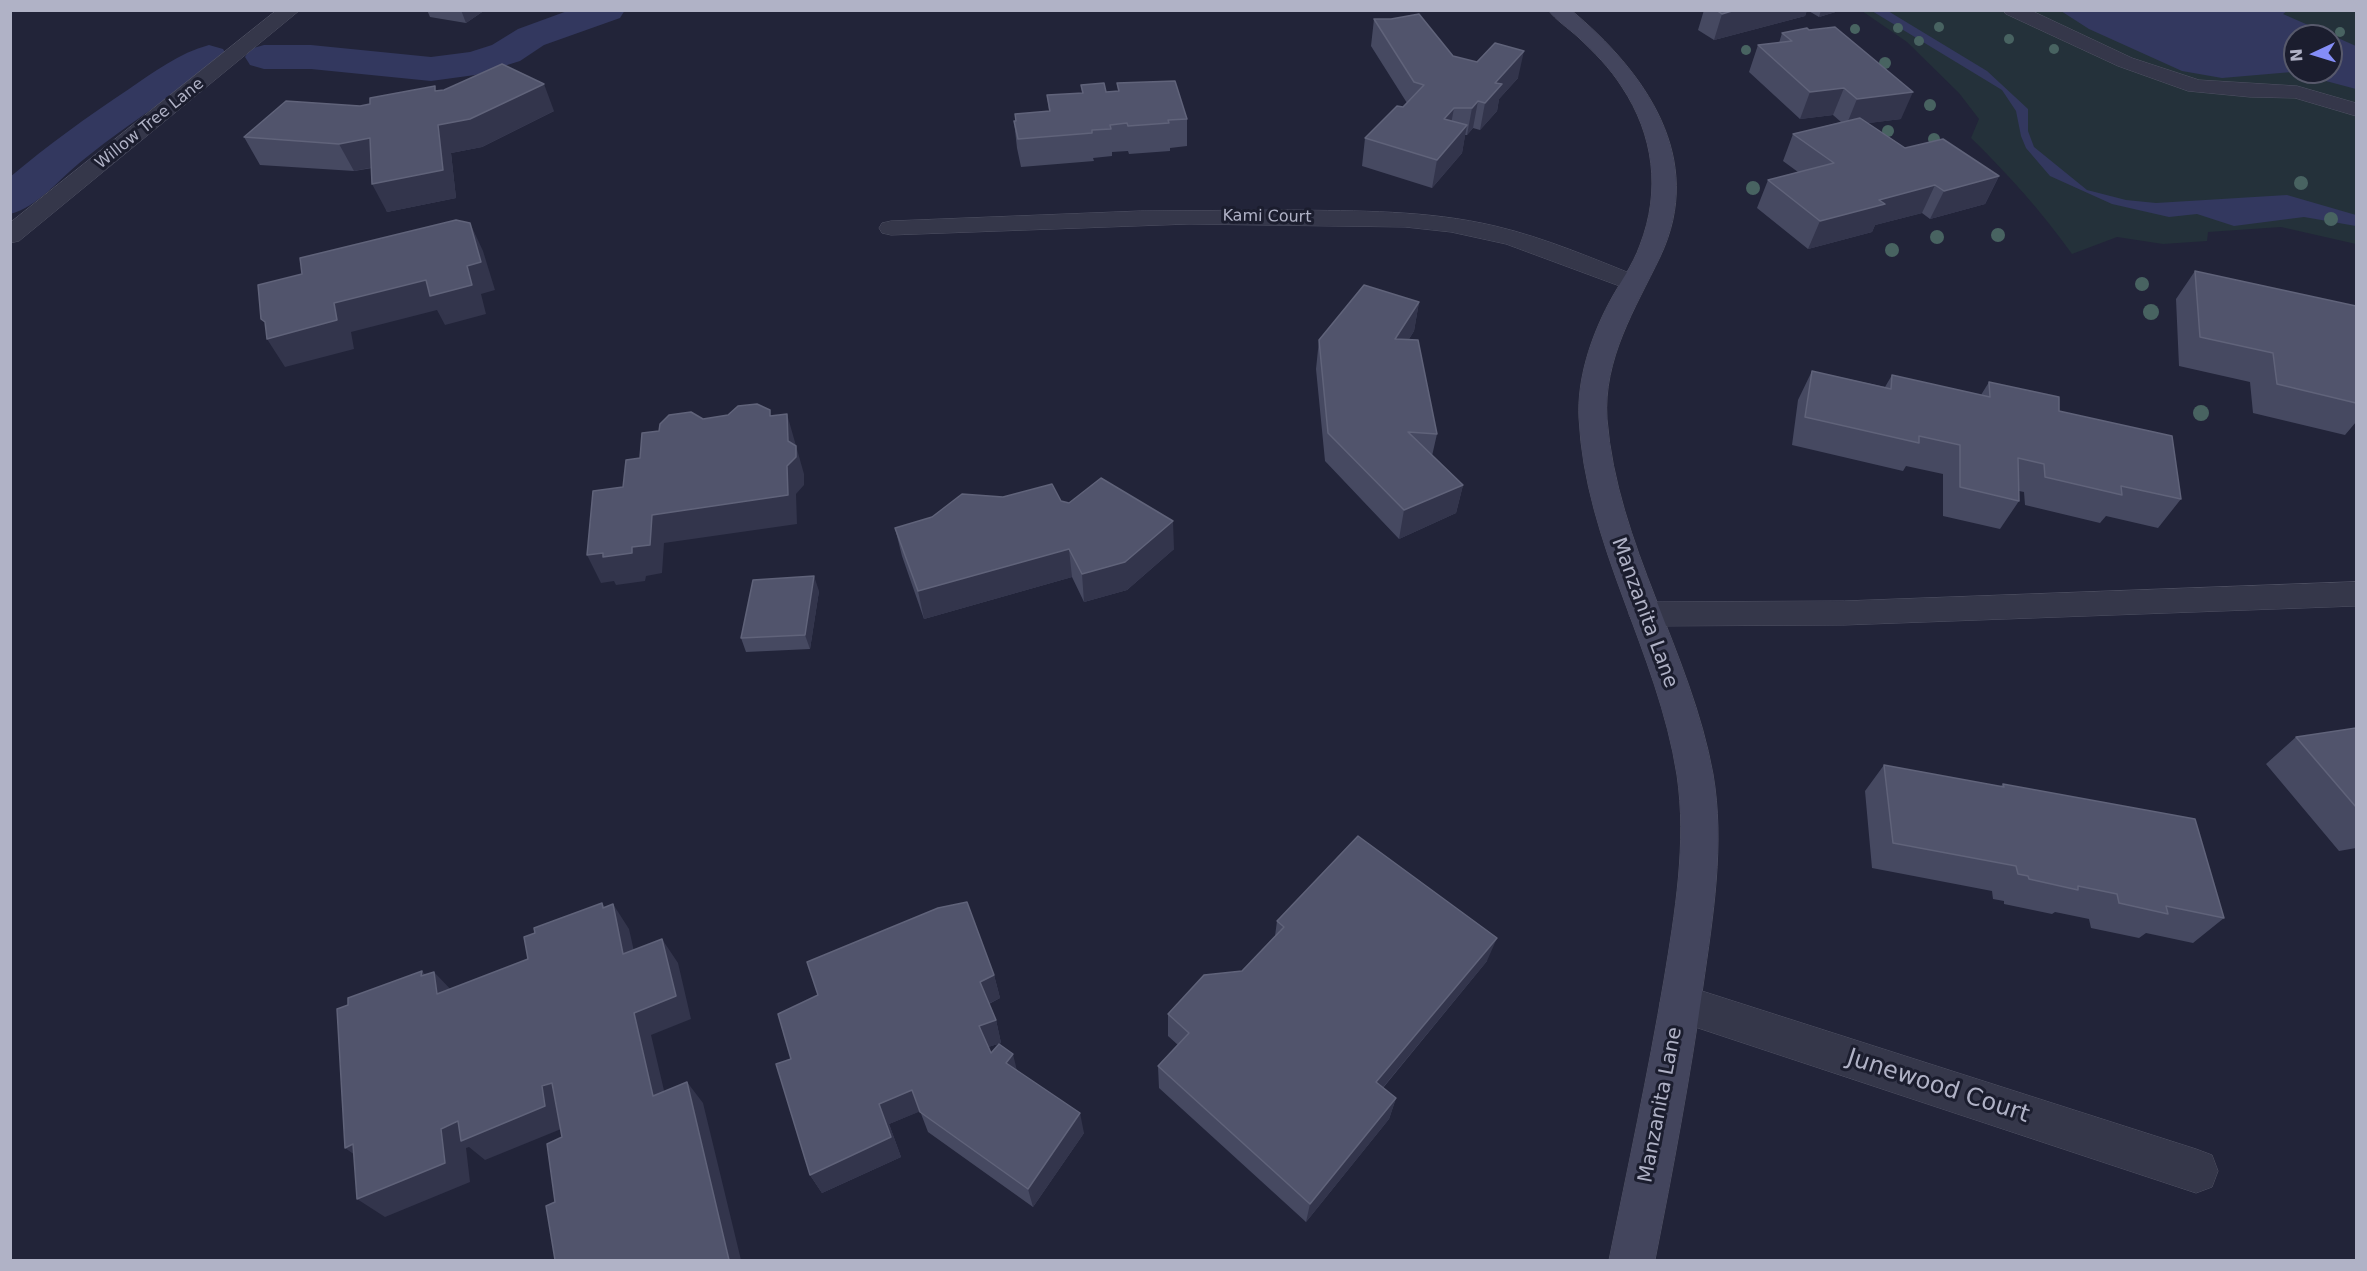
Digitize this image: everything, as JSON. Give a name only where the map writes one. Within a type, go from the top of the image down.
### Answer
[{"type":"street","name":"Willow Tree Lane","points":[[10,236],[290,10]]},
{"type":"street","name":"Manzanita Lane","points":[[1558,10],[1603,49],[1639,95],[1652,118],[1664,167],[1661,218],[1652,245],[1606,340],[1597,375],[1592,413],[1596,455],[1605,506],[1667,671],[1695,775],[1700,825],[1697,886],[1680,1003],[1632,1260]]},
{"type":"street","points":[[2013,10],[2125,62],[2196,86],[2296,92],[2356,110]]},
{"type":"street","name":"Kami Court","points":[[891,228],[1208,216],[1424,221],[1475,229],[1520,240],[1633,283]]},
{"type":"street","points":[[1645,614],[1844,613],[2356,594]]},
{"type":"street","name":"Junewood Court","points":[[1680,1003],[2196,1171]]},
{"type":"shaded area","points":[[1862,11],[2356,11],[2356,244],[2281,227],[2208,232],[2207,241],[2163,244],[2117,237],[2072,254],[2024,194],[1971,138],[1979,119],[1959,93],[1907,42]]},
{"type":"water","points":[[1872,11],[1888,11],[1987,71],[2028,109],[2028,131],[2034,147],[2087,190],[2126,200],[2156,203],[2287,195],[2356,215],[2356,226],[2304,217],[2234,226],[2197,214],[2169,217],[2112,204],[2050,176],[2026,148],[2016,111],[2002,90]]},
{"type":"water","points":[[2061,11],[2287,11],[2283,14],[2306,24],[2283,24],[2283,73],[2222,78],[2182,71],[2089,29]]},
{"type":"water","points":[[2343,40],[2356,46],[2356,89],[2337,84],[2343,84]]},
{"type":"building","points":[[1716,10],[1735,10],[1722,14]]},
{"type":"building","points":[[1419,14],[1453,56],[1477,62],[1495,43],[1524,51],[1495,83],[1502,84],[1485,103],[1478,101],[1472,108],[1454,108],[1444,119],[1467,125],[1437,160],[1365,138],[1397,106],[1403,107],[1424,85],[1414,82],[1374,19],[1391,19]]},
{"type":"building","points":[[1835,27],[1913,92],[1857,99],[1844,88],[1810,92],[1758,45],[1792,41],[1782,33],[1807,28],[1809,30]]},
{"type":"building","points":[[502,64],[544,84],[470,119],[438,125],[443,170],[372,184],[370,138],[339,144],[244,137],[286,101],[360,106],[370,104],[370,98],[435,86],[435,91],[444,90]]},
{"type":"building","points":[[1175,81],[1187,119],[1168,120],[1169,123],[1110,125],[1111,129],[1092,130],[1092,133],[1018,139],[1014,121],[1016,121],[1015,114],[1050,111],[1047,95],[1083,93],[1081,85],[1104,83],[1106,92],[1119,91],[1117,83]]},
{"type":"building","points":[[1860,118],[1905,148],[1943,139],[1999,176],[1944,191],[1935,185],[1879,200],[1885,204],[1820,221],[1768,180],[1834,163],[1793,134]]},
{"type":"building","points":[[456,220],[470,223],[481,262],[467,266],[472,285],[430,296],[426,280],[334,303],[337,320],[267,339],[265,322],[261,319],[258,285],[302,274],[300,258]]},
{"type":"building","points":[[2195,271],[2356,306],[2356,403],[2277,384],[2273,353],[2200,337]]},
{"type":"building","points":[[1364,285],[1419,302],[1395,339],[1418,340],[1437,434],[1408,432],[1463,485],[1404,510],[1328,433],[1319,340]]},
{"type":"building","points":[[1812,371],[1891,389],[1892,375],[1990,397],[1989,382],[2059,397],[2059,411],[2172,436],[2181,499],[2121,486],[2122,495],[2045,477],[2044,464],[2018,458],[2019,501],[1960,487],[1960,445],[1919,436],[1919,443],[1805,417]]},
{"type":"building","points":[[757,404],[770,410],[770,416],[787,414],[788,441],[796,446],[796,457],[787,466],[788,495],[652,515],[650,545],[632,547],[632,553],[603,557],[603,553],[587,555],[593,491],[623,487],[626,460],[640,458],[642,433],[659,431],[660,424],[669,415],[691,412],[703,419],[728,415],[738,406]]},
{"type":"building","points":[[1101,478],[1173,521],[1125,562],[1082,574],[1069,549],[918,591],[895,528],[932,517],[962,494],[1003,497],[1052,484],[1061,501],[1069,503]]},
{"type":"building","points":[[814,576],[805,635],[741,638],[753,580]]},
{"type":"building","points":[[2356,728],[2356,807],[2296,737]]},
{"type":"building","points":[[1884,765],[2195,819],[2224,918],[2166,906],[2168,914],[2119,903],[2117,894],[2078,886],[2078,890],[2029,879],[2028,876],[2018,874],[2016,866],[1893,843]]},
{"type":"building","points":[[1358,836],[1497,938],[1376,1082],[1396,1098],[1310,1204],[1158,1066],[1189,1033],[1168,1014],[1204,975],[1242,971],[1284,927],[1277,921]]},
{"type":"building","points":[[967,902],[994,975],[980,982],[996,1020],[979,1026],[991,1053],[999,1044],[1013,1054],[1006,1063],[1080,1113],[1028,1189],[920,1112],[912,1090],[879,1104],[891,1137],[810,1175],[776,1064],[791,1059],[778,1014],[818,995],[807,962],[938,908]]},
{"type":"building","points":[[602,903],[603,908],[613,904],[623,954],[662,939],[676,996],[634,1013],[653,1096],[687,1082],[729,1260],[555,1260],[546,1206],[555,1202],[547,1144],[562,1137],[552,1083],[542,1086],[545,1106],[461,1141],[458,1121],[441,1129],[445,1163],[357,1199],[353,1144],[345,1148],[337,1009],[348,1005],[348,998],[422,971],[421,976],[434,972],[437,994],[528,959],[524,937],[535,933],[534,928]]},
{"type":"waterway","points":[[264,57],[311,57],[431,69],[475,63],[506,53],[531,37],[607,10]]},
{"type":"waterway","points":[[10,201],[53,163],[99,128],[169,80],[209,57]]}]
